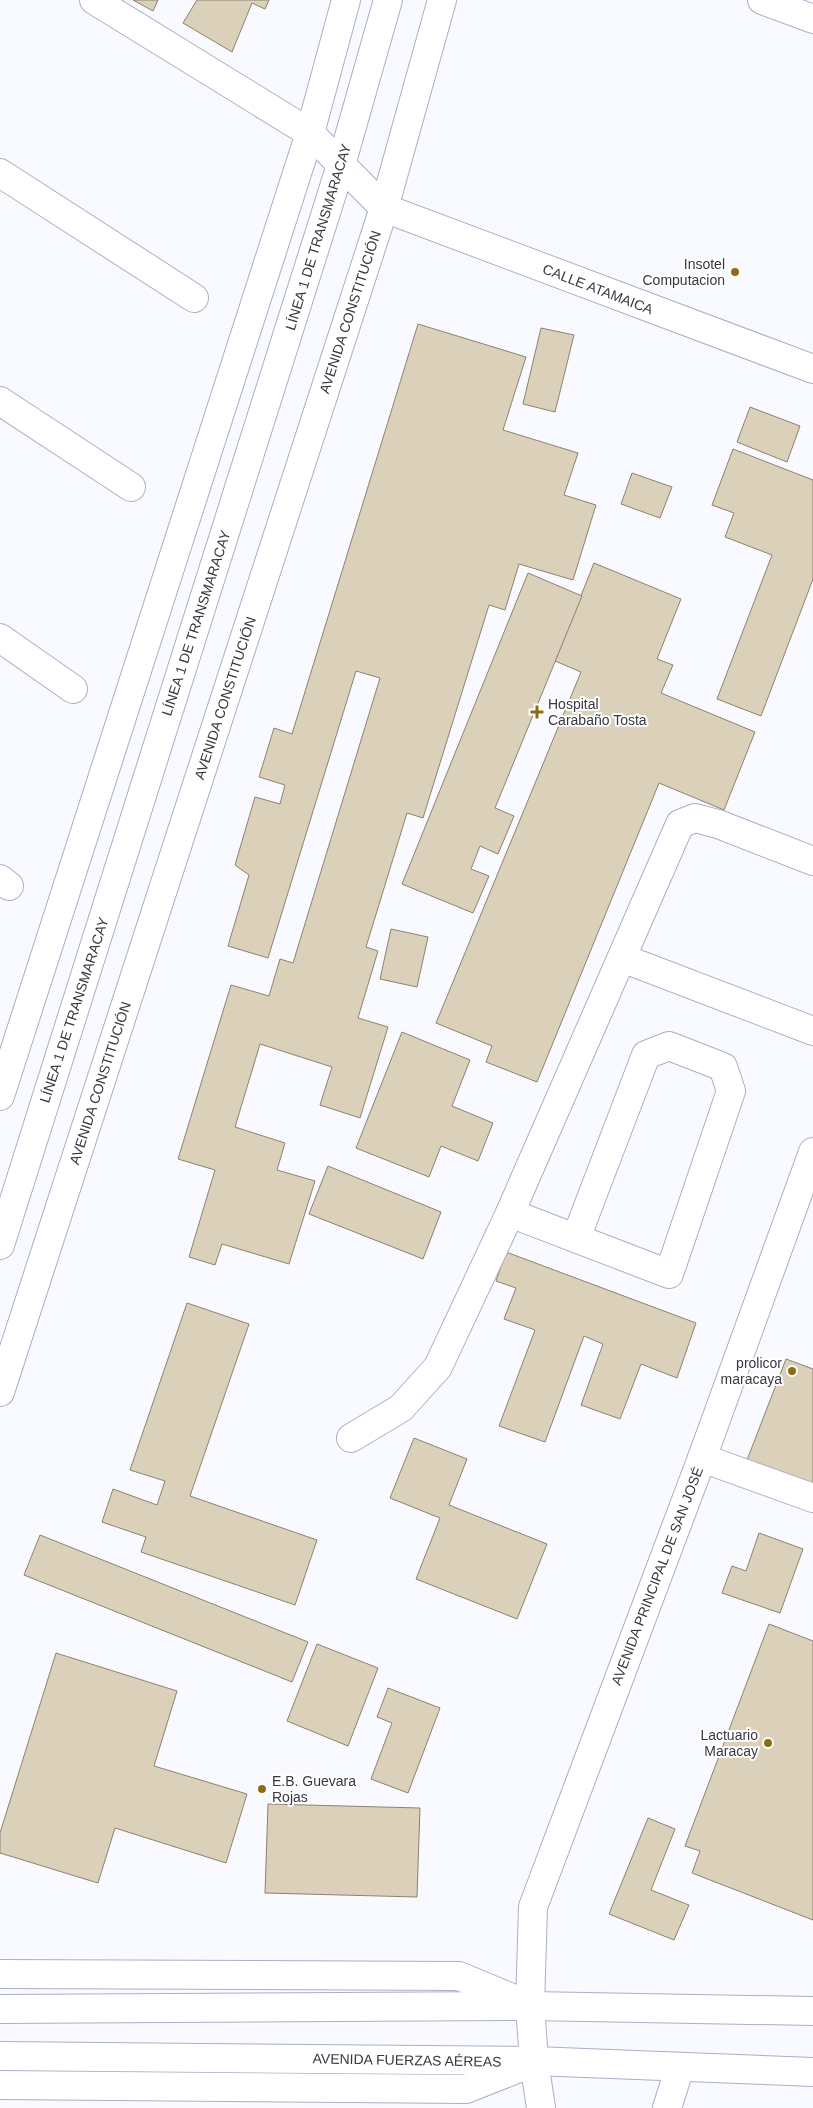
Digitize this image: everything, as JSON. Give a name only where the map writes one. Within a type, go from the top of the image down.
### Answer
[{"type":"street","points":[[94,0],[310,133],[384,208]]},
{"type":"street","points":[[0,1096],[310,133],[346,0]]},
{"type":"street","name":"LÍNEA 1 DE TRANSMARACAY","points":[[0,1246],[341,165],[388,0]]},
{"type":"street","name":"AVENIDA CONSTITUCIÓN","points":[[0,1392],[384,208],[442,0]]},
{"type":"street","points":[[762,0],[813,19]]},
{"type":"street","points":[[0,173],[194,298]]},
{"type":"street","name":"CALLE ATAMAICA","points":[[384,208],[813,369]]},
{"type":"street","points":[[0,400],[131,487]]},
{"type":"street","points":[[0,638],[73,689]]},
{"type":"street","points":[[351,1438],[401,1408],[438,1367],[510,1213],[680,824],[695,818],[718,824],[813,861]]},
{"type":"street","points":[[622,958],[813,1031]]},
{"type":"street","points":[[510,1213],[669,1274],[731,1090],[723,1067],[669,1046],[646,1055],[576,1238]]},
{"type":"street","name":"AVENIDA PRINCIPAL DE SAN JOSÉ","points":[[542,2108],[534,2061],[530,2006],[533,1907],[702,1458],[813,1152]]},
{"type":"street","points":[[702,1458],[813,1498]]},
{"type":"street","points":[[0,1974],[459,1976],[530,2006]]},
{"type":"street","points":[[0,2009],[530,2006],[813,2011]]},
{"type":"street","name":"AVENIDA FUERZAS AÉREAS","points":[[0,2056],[534,2061],[813,2072]]},
{"type":"street","points":[[0,2085],[466,2089],[534,2061]]},
{"type":"street","points":[[667,2108],[680,2067]]},
{"type":"building","points":[[133,0],[158,0],[153,11]]},
{"type":"building","points":[[197,0],[269,0],[265,9],[252,3],[232,52],[183,23]]},
{"type":"building","points":[[418,324],[526,357],[503,430],[578,453],[564,495],[596,505],[573,580],[519,564],[505,610],[489,605],[423,818],[407,813],[366,947],[378,951],[358,1018],[388,1027],[360,1118],[320,1105],[332,1067],[260,1044],[235,1127],[285,1143],[277,1170],[315,1181],[289,1264],[222,1244],[215,1265],[189,1257],[215,1170],[178,1159],[231,985],[269,996],[280,959],[293,963],[380,678],[356,671],[268,958],[228,946],[249,875],[235,865],[255,797],[280,804],[285,785],[259,777],[274,728],[292,734]]},
{"type":"building","points":[[541,328],[574,335],[555,412],[523,404]]},
{"type":"building","points":[[750,407],[800,426],[787,462],[737,442]]},
{"type":"building","points":[[733,449],[813,480],[813,579],[761,716],[717,699],[772,555],[725,537],[734,513],[712,505]]},
{"type":"building","points":[[632,473],[672,487],[660,518],[621,504]]},
{"type":"building","points":[[594,563],[681,599],[657,659],[673,665],[661,693],[755,732],[724,810],[659,783],[537,1082],[486,1062],[492,1046],[436,1023],[581,672],[555,661]]},
{"type":"building","points":[[528,573],[582,596],[495,808],[514,816],[498,854],[480,846],[471,869],[489,876],[473,913],[402,884]]},
{"type":"building","points":[[391,929],[428,937],[417,987],[380,979]]},
{"type":"building","points":[[402,1032],[470,1060],[452,1106],[493,1123],[478,1161],[441,1146],[429,1177],[356,1148]]},
{"type":"building","points":[[328,1166],[441,1212],[423,1259],[309,1214]]},
{"type":"building","points":[[506,1252],[696,1323],[677,1378],[641,1364],[620,1419],[581,1405],[603,1344],[584,1336],[545,1442],[499,1426],[535,1330],[504,1319],[516,1288],[496,1281]]},
{"type":"building","points":[[187,1303],[249,1324],[190,1496],[317,1540],[295,1605],[141,1552],[146,1537],[102,1522],[113,1489],[157,1505],[165,1481],[130,1470]]},
{"type":"building","points":[[786,1359],[813,1369],[813,1483],[747,1460]]},
{"type":"building","points":[[414,1438],[467,1459],[449,1505],[547,1544],[517,1619],[416,1579],[440,1518],[390,1498]]},
{"type":"building","points":[[759,1533],[803,1549],[780,1613],[722,1593],[732,1566],[746,1571]]},
{"type":"building","points":[[40,1535],[308,1642],[292,1682],[24,1575]]},
{"type":"building","name":"Lactuario Maracay","points":[[769,1624],[813,1641],[813,1920],[692,1873],[700,1851],[685,1846]]},
{"type":"building","points":[[317,1644],[378,1668],[348,1746],[287,1721]]},
{"type":"building","points":[[56,1653],[177,1691],[154,1766],[247,1794],[226,1863],[115,1828],[98,1883],[0,1853],[0,1833]]},
{"type":"building","points":[[388,1688],[440,1708],[408,1793],[371,1779],[392,1723],[377,1717]]},
{"type":"building","points":[[268,1804],[420,1808],[417,1897],[265,1893]]},
{"type":"building","points":[[648,1818],[675,1829],[651,1890],[689,1905],[674,1940],[609,1914]]},
{"type":"place","name":"Insotel Computacion","points":[[735,272]]},
{"type":"place","name":"Hospital Carabaño Tosta","points":[[537,712]]},
{"type":"place","name":"prolicor maracaya","points":[[792,1371]]},
{"type":"place","name":"Lactuario Maracay","points":[[768,1743]]},
{"type":"place","name":"E.B. Guevara Rojas","points":[[262,1789]]}]
